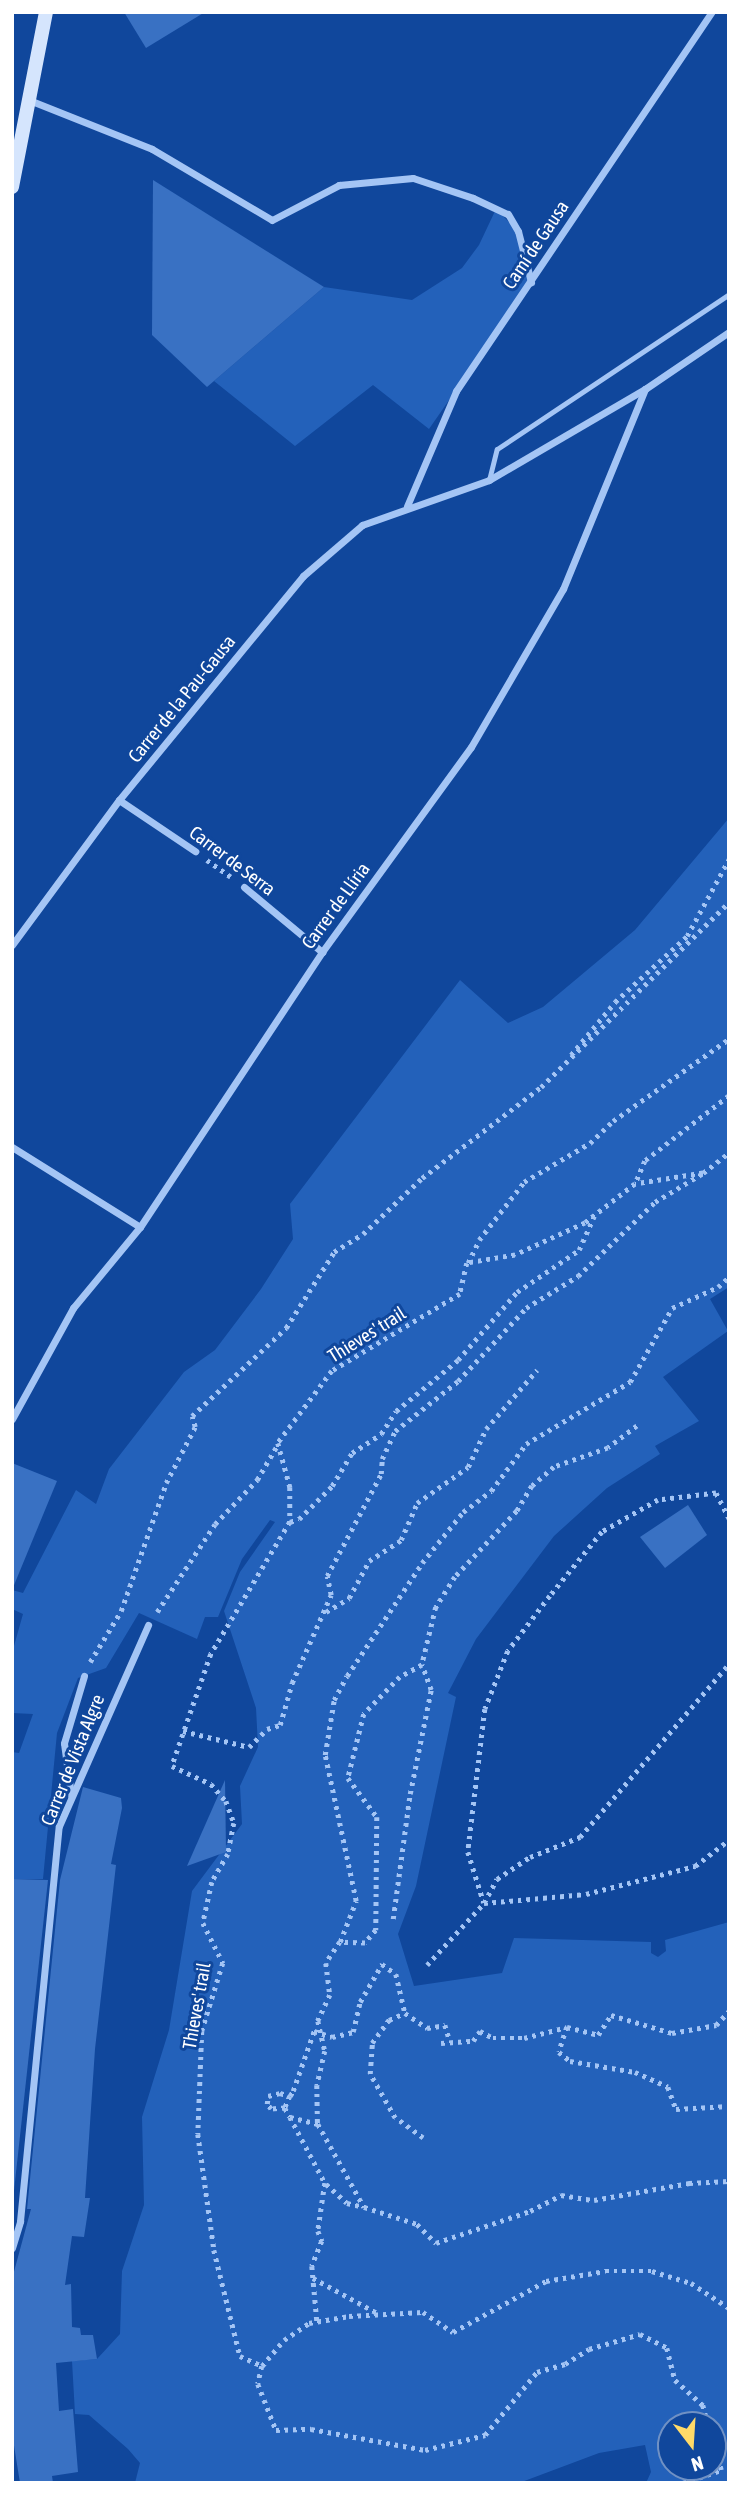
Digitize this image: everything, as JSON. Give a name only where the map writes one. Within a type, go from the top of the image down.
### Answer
[{"type":"main road","points":[[12,187],[46,12]]},
{"type":"street","name":"Camí de Gausa","points":[[407,506],[456,391],[712,12]]},
{"type":"street","points":[[29,100],[152,149],[272,220],[339,185],[413,178],[473,198],[508,214],[518,230],[531,282]]},
{"type":"street","points":[[489,480],[645,389],[729,332]]},
{"type":"street","name":"Carrer de Llíria","points":[[12,1419],[73,1308],[140,1227],[322,952],[471,747],[563,589],[645,389]]},
{"type":"street","name":"Carrer de la Pau-Gausa","points":[[12,945],[119,800],[303,576],[362,525],[407,506],[489,480]]},
{"type":"street","name":"Carrer de Serra","points":[[119,800],[195,851]]},
{"type":"street","name":"Carrer de Serra","points":[[244,887],[322,952]]},
{"type":"street","points":[[12,1147],[140,1227]]},
{"type":"street","name":"Carrer de Vista Algre","points":[[12,2248],[20,2221],[60,1826],[148,1625]]},
{"type":"street","points":[[71,1796],[64,1743],[84,1676]]},
{"type":"lane","points":[[489,480],[497,449],[729,294]]},
{"type":"path","name":"Carrer de Serra","points":[[195,851],[244,887]]},
{"type":"path","points":[[564,1065],[615,1002],[687,936],[729,859]]},
{"type":"path","points":[[84,1676],[121,1611],[166,1483],[195,1427],[192,1416],[286,1328],[334,1252],[363,1234],[422,1178],[564,1065],[729,902]]},
{"type":"path","name":"Thieves' trail","points":[[148,1625],[215,1524],[257,1480],[278,1443],[332,1371],[460,1294],[467,1263],[479,1240],[524,1182],[590,1143],[613,1121],[729,1039]]},
{"type":"path","points":[[635,1184],[645,1161],[728,1099]]},
{"type":"path","points":[[183,1731],[249,1747],[267,1729],[280,1726],[292,1683],[331,1595],[327,1576],[381,1474],[382,1459],[396,1431],[458,1381],[526,1308],[578,1276],[655,1202],[729,1153]]},
{"type":"path","points":[[467,1263],[515,1255],[594,1216],[635,1184],[703,1172]]},
{"type":"path","points":[[278,1443],[290,1488],[290,1522],[299,1519],[331,1486],[352,1453],[381,1434],[396,1411],[458,1360],[517,1292],[579,1250],[594,1216]]},
{"type":"path","points":[[364,2207],[318,2124],[317,2085],[325,2052],[318,2021],[330,1995],[326,1962],[340,1942],[356,1901],[325,1755],[334,1700],[422,1563],[463,1512],[491,1491],[526,1444],[630,1382],[672,1308],[729,1277]]},
{"type":"path","points":[[325,1613],[349,1598],[369,1561],[401,1540],[417,1503],[468,1467],[486,1429],[537,1370]]},
{"type":"path","points":[[393,1919],[408,1807],[431,1690],[422,1665],[436,1607],[455,1577],[517,1511],[532,1486],[554,1467],[608,1448],[637,1426]]},
{"type":"path","points":[[484,1903],[468,1852],[471,1797],[485,1709],[508,1651],[602,1532],[658,1500],[716,1493],[729,1519]]},
{"type":"path","name":"Thieves' trail","points":[[262,2366],[240,2356],[214,2250],[198,2134],[202,2031],[223,1963],[203,1923],[212,1882],[228,1854],[234,1823],[226,1801],[211,1784],[172,1766],[211,1654],[290,1522]]},
{"type":"path","points":[[427,1965],[484,1903],[496,1879],[530,1857],[580,1837],[729,1664]]},
{"type":"path","points":[[340,1942],[366,1943],[376,1930],[377,1817],[348,1778],[351,1751],[364,1714],[400,1677],[422,1665]]},
{"type":"path","points":[[484,1903],[586,1894],[695,1866],[729,1840]]},
{"type":"path","points":[[285,2108],[314,2031],[332,2037],[353,2032],[359,2002],[382,1964],[396,1974],[405,2013],[427,2028],[445,2025],[450,2041]]},
{"type":"path","points":[[441,2043],[473,2041],[481,2031],[493,2038],[524,2038],[567,2027],[598,2035],[611,2015],[672,2033],[716,2025],[729,2011]]},
{"type":"path","points":[[405,2013],[389,2020],[373,2043],[370,2074],[395,2118],[423,2138]]},
{"type":"path","points":[[567,2027],[559,2052],[570,2061],[635,2073],[667,2087],[676,2109],[729,2106]]},
{"type":"path","points":[[285,2108],[271,2109],[268,2096],[280,2092],[290,2096]]},
{"type":"path","points":[[285,2108],[325,2183],[347,2203],[417,2224],[436,2243],[530,2211],[561,2195],[594,2200],[689,2183],[729,2181]]},
{"type":"path","points":[[290,2117],[318,2124]]},
{"type":"path","points":[[317,2321],[312,2278],[322,2241],[318,2231],[325,2183]]},
{"type":"path","points":[[704,2411],[703,2405],[675,2380],[667,2348],[640,2334],[589,2349],[565,2364],[537,2372],[485,2435],[425,2450],[311,2429],[276,2430],[258,2384],[262,2366],[284,2340],[317,2321],[423,2312],[453,2332],[546,2281],[605,2271],[652,2271],[691,2283],[729,2308]]},
{"type":"path","points":[[312,2278],[380,2315]]},
{"type":"shaded area","points":[[496,209],[518,231],[531,282],[429,429],[373,385],[295,446],[214,381],[324,287],[412,300],[462,268],[479,245]]},
{"type":"shaded area","points":[[729,818],[729,1287],[710,1299],[728,1331],[663,1377],[699,1421],[655,1446],[660,1454],[607,1488],[554,1536],[476,1639],[448,1693],[456,1697],[416,1886],[398,1934],[414,1986],[502,1973],[514,1938],[651,1942],[651,1953],[658,1957],[666,1951],[665,1940],[729,1922],[729,2483],[646,2483],[651,2472],[645,2445],[599,2453],[519,2483],[135,2483],[140,2463],[128,2449],[89,2415],[75,2414],[72,2361],[97,2359],[120,2334],[122,2271],[144,2205],[142,2117],[169,2030],[192,1891],[242,1824],[240,1786],[258,1747],[256,1708],[224,1611],[240,1572],[275,1522],[270,1520],[242,1559],[218,1617],[205,1617],[197,1639],[139,1613],[106,1668],[78,1678],[57,1733],[43,1879],[12,1879],[12,1752],[19,1753],[33,1714],[12,1713],[12,1653],[23,1614],[12,1609],[12,1590],[23,1593],[76,1490],[96,1504],[109,1469],[184,1372],[215,1350],[261,1289],[293,1239],[290,1204],[460,980],[508,1023],[543,1007],[635,930]]},
{"type":"building","points":[[124,12],[205,12],[146,48]]},
{"type":"building","points":[[153,180],[324,287],[207,387],[152,335]]},
{"type":"building","points":[[12,1463],[57,1481],[12,1590]]},
{"type":"building","points":[[688,1505],[707,1535],[665,1568],[640,1537]]},
{"type":"building","points":[[225,1780],[226,1852],[187,1866]]},
{"type":"building","points":[[83,1787],[121,1798],[122,1808],[111,1864],[116,1865],[95,2049],[85,2198],[90,2198],[84,2237],[72,2236],[65,2285],[71,2284],[72,2327],[80,2328],[81,2335],[93,2335],[97,2359],[56,2363],[59,2411],[73,2409],[78,2472],[52,2476],[53,2483],[20,2483],[12,2433],[12,2279],[31,2209],[27,2209],[60,1880]]},
{"type":"building","points":[[12,1879],[48,1880],[12,2209]]}]
